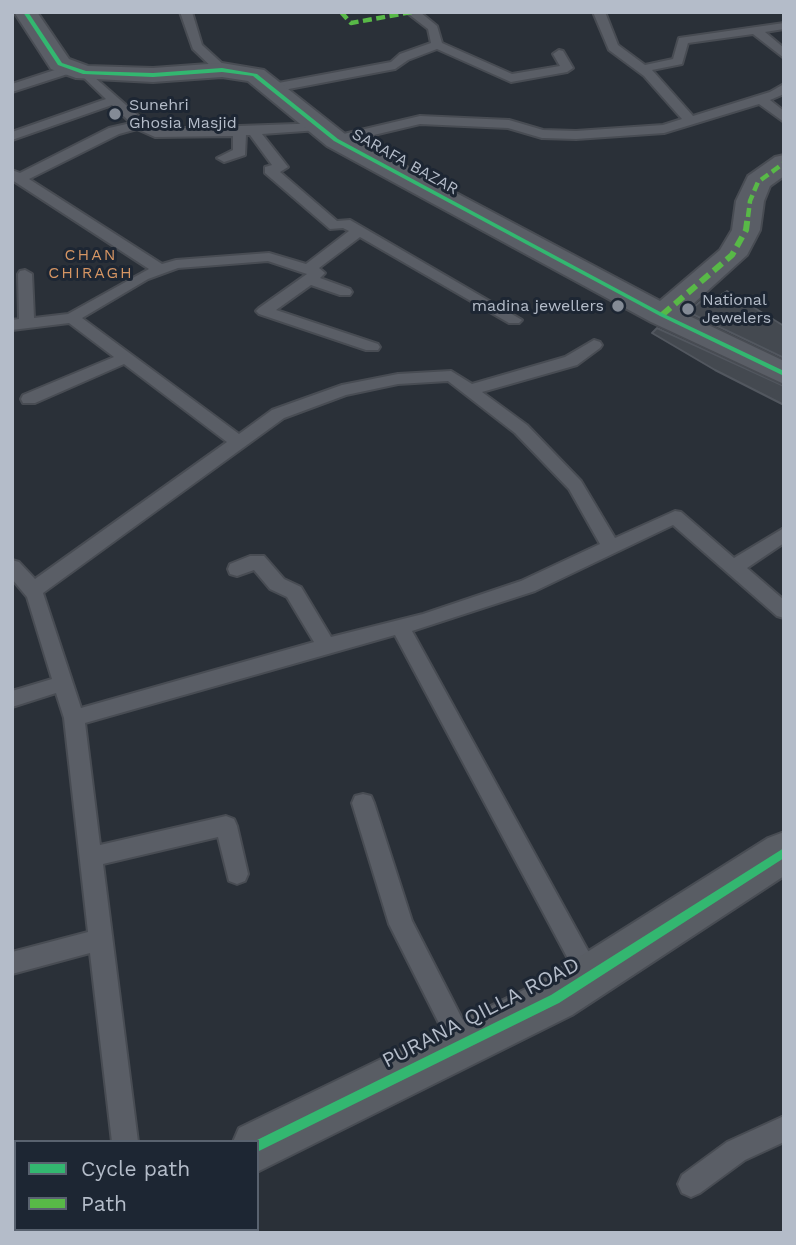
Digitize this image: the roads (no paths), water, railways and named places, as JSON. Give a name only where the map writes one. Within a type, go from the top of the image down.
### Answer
[{"type":"street","points":[[25,12],[60,64],[79,71]]},
{"type":"street","name":"SARAFA BAZAR","points":[[79,71],[153,75],[222,70],[255,75],[328,133],[663,315],[784,374]]},
{"type":"street","points":[[663,315],[732,256],[746,230],[750,201],[758,182],[784,163]]},
{"type":"street","name":"PURANA QILLA ROAD","points":[[259,1145],[555,999],[784,852]]},
{"type":"lane","points":[[186,12],[197,46],[222,70]]},
{"type":"lane","points":[[412,12],[433,27],[437,45]]},
{"type":"lane","points":[[600,12],[613,47],[643,69],[691,121]]},
{"type":"lane","points":[[643,69],[678,61],[683,40],[784,26]]},
{"type":"lane","points":[[755,30],[784,54]]},
{"type":"lane","points":[[273,88],[394,65],[404,57],[437,45],[511,78],[567,68],[559,54]]},
{"type":"lane","points":[[12,88],[79,71],[146,130],[164,134],[247,131],[328,133],[420,120],[509,124],[542,134],[576,135],[664,130],[761,99],[784,88]]},
{"type":"lane","points":[[761,99],[784,118]]},
{"type":"lane","points":[[12,136],[115,100]]},
{"type":"lane","points":[[15,177],[114,131],[141,124]]},
{"type":"lane","points":[[224,158],[240,152],[247,131]]},
{"type":"lane","points":[[247,131],[281,167],[270,170],[335,226],[345,223],[514,320]]},
{"type":"lane","points":[[15,177],[161,270]]},
{"type":"lane","points":[[359,231],[264,311],[372,347]]},
{"type":"lane","points":[[25,274],[20,324],[72,318],[143,276],[176,264],[269,257],[345,292]]},
{"type":"lane","points":[[72,318],[237,441]]},
{"type":"lane","points":[[470,390],[571,361],[594,345]]},
{"type":"lane","points":[[29,399],[127,357]]},
{"type":"lane","points":[[33,590],[278,414],[342,390],[398,379],[451,376],[521,429],[575,485],[611,547]]},
{"type":"lane","points":[[74,718],[424,621],[528,586],[675,517],[784,611]]},
{"type":"lane","points":[[733,568],[784,534]]},
{"type":"lane","points":[[237,569],[257,561],[277,584],[294,592],[326,646]]},
{"type":"lane","points":[[12,567],[33,590],[74,718],[125,1140]]},
{"type":"lane","points":[[400,626],[590,976]]},
{"type":"lane","points":[[12,699],[64,682]]},
{"type":"lane","points":[[363,803],[401,924],[463,1044]]},
{"type":"lane","points":[[92,857],[226,827],[237,874]]},
{"type":"lane","points":[[12,963],[102,939]]},
{"type":"lane","points":[[691,1184],[736,1151],[784,1129]]},
{"type":"place","name":"Sunehri Ghosia Masjid","points":[[115,114]]},
{"type":"place","name":"madina jewellers","points":[[618,306]]},
{"type":"place","name":"National Jewelers","points":[[688,309]]},
{"type":"district","name":"CHAN CHIRAGH","points":[[91,264]]}]
